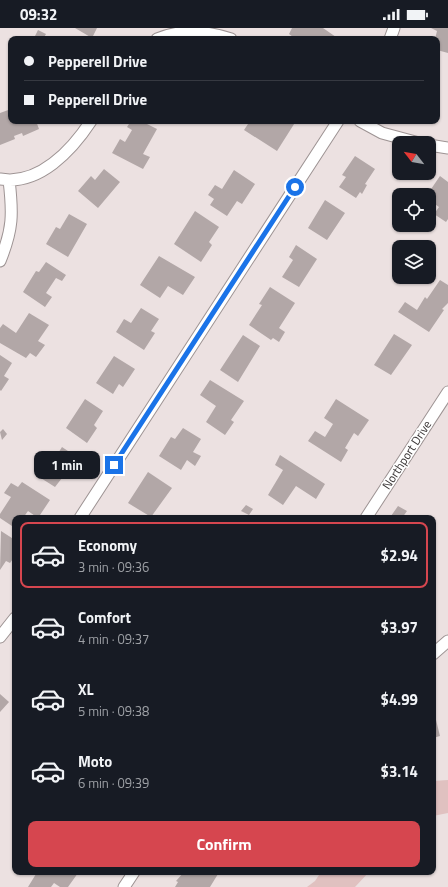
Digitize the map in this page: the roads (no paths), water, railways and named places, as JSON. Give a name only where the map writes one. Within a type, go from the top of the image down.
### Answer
[{"type":"street","points":[[167,36],[192,32],[220,36]]},
{"type":"street","points":[[0,260],[10,238],[12,218],[4,180],[28,176],[49,166],[66,154],[89,124]]},
{"type":"street","points":[[82,515],[336,124]]},
{"type":"street","points":[[366,124],[382,133],[393,136]]},
{"type":"street","points":[[436,146],[448,148]]},
{"type":"street","name":"Northport Drive","points":[[368,515],[448,393]]},
{"type":"street","points":[[0,637],[12,622]]},
{"type":"street","points":[[436,651],[448,641]]},
{"type":"street","points":[[124,887],[132,875]]}]
